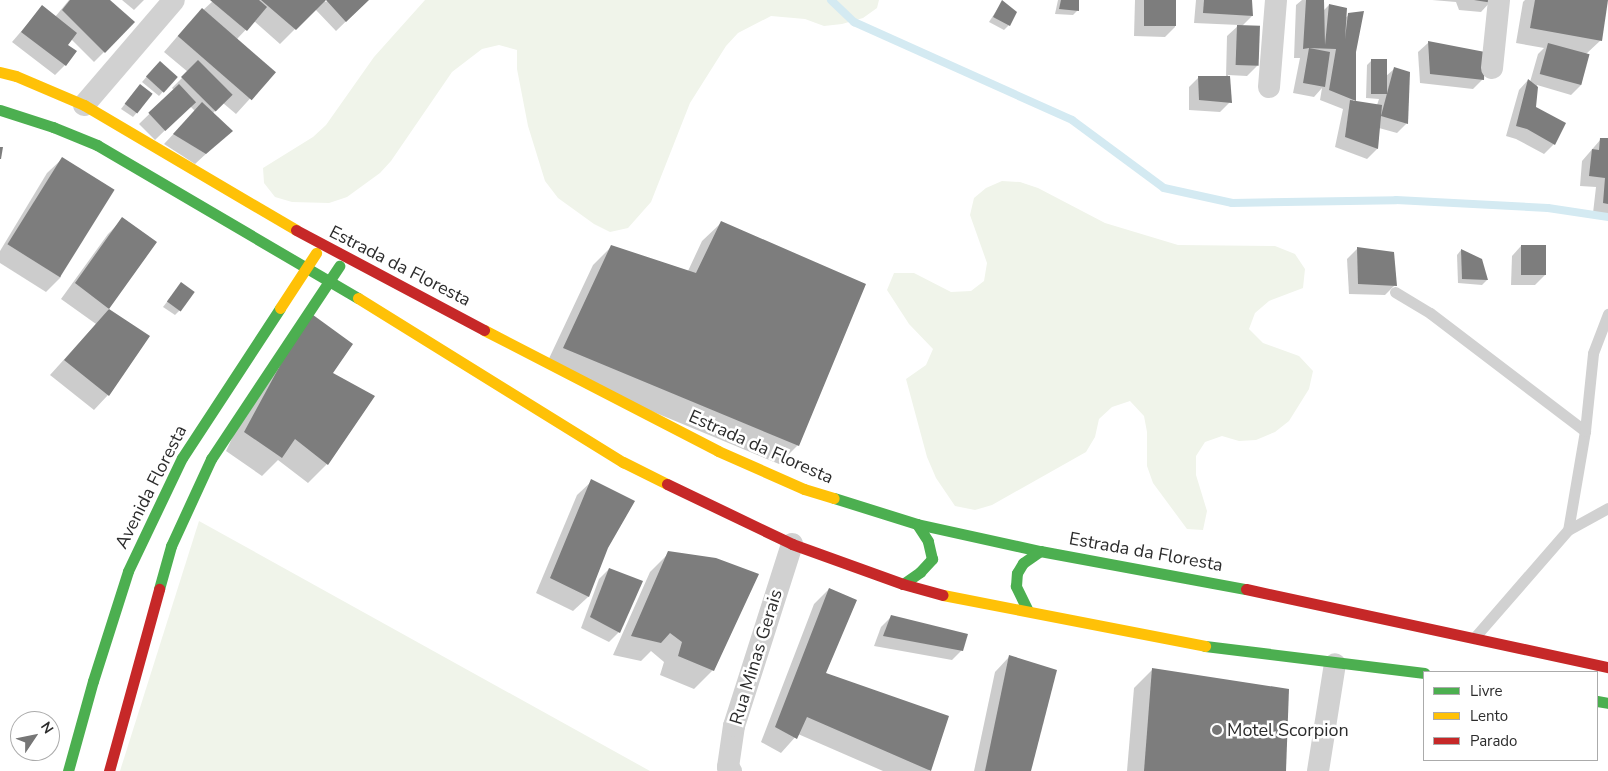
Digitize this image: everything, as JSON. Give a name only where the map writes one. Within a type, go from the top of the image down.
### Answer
[{"type":"main road","name":"Estrada da Floresta","points":[[0,72],[16,76],[84,105],[322,246],[718,451],[804,489],[917,524],[1040,551],[1199,579],[1608,667]]},
{"type":"main road","points":[[0,110],[53,126],[97,146],[330,280],[623,462],[792,544],[903,584],[956,599],[1028,611],[1203,646],[1335,664],[1423,673]]},
{"type":"main road","name":"Avenida Floresta","points":[[68,771],[93,681],[128,571],[182,458],[306,266],[322,246]]},
{"type":"main road","points":[[109,771],[171,546],[211,459],[344,257]]},
{"type":"main road","points":[[903,584],[920,572],[932,559],[928,541],[917,524]]},
{"type":"main road","points":[[1028,611],[1016,586],[1017,573],[1023,563],[1040,551]]},
{"type":"street","points":[[84,105],[174,0]]},
{"type":"street","points":[[1269,87],[1276,0]]},
{"type":"street","points":[[1492,68],[1499,0]]},
{"type":"street","name":"Rua Minas Gerais","points":[[730,771],[728,767],[734,726],[792,544]]},
{"type":"street","points":[[1318,771],[1335,664]]},
{"type":"lane","points":[[1395,292],[1430,313],[1584,431]]},
{"type":"lane","points":[[1568,530],[1584,431],[1593,352],[1608,314]]},
{"type":"lane","points":[[1473,639],[1568,530],[1608,508]]},
{"type":"shaded area","points":[[425,0],[879,0],[877,8],[863,18],[842,24],[824,26],[805,19],[771,16],[738,33],[726,46],[690,103],[651,202],[628,228],[610,232],[594,224],[558,198],[545,181],[528,126],[517,69],[517,50],[499,45],[482,49],[452,72],[391,161],[380,173],[347,197],[329,203],[292,202],[275,197],[264,183],[263,168],[313,137],[326,125],[374,57]]},
{"type":"shaded area","points":[[1002,181],[1020,182],[1038,188],[1105,223],[1178,245],[1275,246],[1295,254],[1305,269],[1303,288],[1269,301],[1255,313],[1249,329],[1263,343],[1299,356],[1313,371],[1309,389],[1289,421],[1275,432],[1256,440],[1239,441],[1222,436],[1205,442],[1196,456],[1196,475],[1207,511],[1203,530],[1187,529],[1153,483],[1147,466],[1147,432],[1144,416],[1130,401],[1112,407],[1099,419],[1095,437],[1086,452],[992,505],[975,510],[955,506],[936,478],[927,457],[906,379],[926,365],[933,349],[909,324],[887,290],[894,273],[914,273],[951,292],[971,291],[984,281],[987,263],[970,215],[974,198],[986,188]]},
{"type":"shaded area","points":[[199,521],[650,771],[120,771]]},
{"type":"building","points":[[70,0],[110,0],[135,22],[105,53],[62,10]]},
{"type":"building","points":[[210,0],[259,0],[267,7],[247,31]]},
{"type":"building","points":[[261,0],[326,0],[296,30]]},
{"type":"building","points":[[326,0],[369,0],[346,22]]},
{"type":"building","points":[[1002,0],[1017,12],[1010,26],[993,17]]},
{"type":"building","points":[[1061,0],[1079,0],[1079,11],[1059,9]]},
{"type":"building","points":[[1144,0],[1176,0],[1176,26],[1144,26]]},
{"type":"building","points":[[1204,0],[1252,0],[1253,16],[1203,13]]},
{"type":"building","points":[[1306,0],[1324,0],[1325,45],[1329,4],[1347,8],[1345,39],[1348,13],[1364,11],[1356,52],[1356,101],[1329,90],[1336,49],[1303,49]]},
{"type":"building","points":[[1474,0],[1493,0],[1493,3]]},
{"type":"building","points":[[1535,0],[1608,0],[1602,41],[1530,28]]},
{"type":"building","points":[[42,5],[77,33],[68,45],[77,51],[66,66],[21,32]]},
{"type":"building","points":[[202,8],[276,72],[252,100],[178,36]]},
{"type":"building","points":[[1237,25],[1260,26],[1259,66],[1236,65]]},
{"type":"building","points":[[1428,41],[1485,52],[1484,80],[1430,74]]},
{"type":"building","points":[[1548,43],[1590,54],[1581,85],[1540,74]]},
{"type":"building","points":[[1309,48],[1330,52],[1325,87],[1303,83]]},
{"type":"building","points":[[1371,59],[1387,59],[1387,94],[1371,94]]},
{"type":"building","points":[[198,60],[233,95],[216,112],[181,77]]},
{"type":"building","points":[[160,61],[178,77],[164,93],[146,77]]},
{"type":"building","points":[[1394,67],[1410,72],[1408,124],[1381,116]]},
{"type":"building","points":[[1198,76],[1230,76],[1232,103],[1199,100]]},
{"type":"building","points":[[1528,79],[1538,87],[1536,107],[1566,123],[1555,145],[1527,129],[1516,126]]},
{"type":"building","points":[[140,84],[153,94],[137,114],[125,104]]},
{"type":"building","points":[[179,84],[196,102],[165,131],[148,113]]},
{"type":"building","points":[[1350,100],[1382,105],[1378,149],[1345,137]]},
{"type":"building","points":[[202,102],[233,131],[206,154],[173,134]]},
{"type":"building","points":[[1600,138],[1608,138],[1608,204],[1603,203],[1605,178],[1589,176],[1592,149],[1599,150]]},
{"type":"building","points":[[0,147],[3,147],[1,159],[0,159]]},
{"type":"building","points":[[62,157],[115,190],[60,277],[7,244]]},
{"type":"building","points":[[122,217],[157,242],[109,309],[75,283]]},
{"type":"building","points":[[721,221],[866,284],[799,446],[563,348],[611,245],[696,273]]},
{"type":"building","points":[[1521,245],[1546,245],[1546,275],[1521,275]]},
{"type":"building","points":[[1357,247],[1394,252],[1397,286],[1358,284]]},
{"type":"building","points":[[1461,249],[1482,259],[1488,280],[1462,279]]},
{"type":"building","points":[[181,282],[195,292],[181,311],[167,301]]},
{"type":"building","points":[[109,309],[150,336],[109,396],[64,360]]},
{"type":"building","points":[[309,312],[353,344],[333,373],[375,396],[328,465],[295,439],[282,458],[244,432]]},
{"type":"building","points":[[591,479],[635,501],[608,548],[589,597],[550,578]]},
{"type":"building","points":[[668,551],[716,558],[759,574],[714,671],[678,656],[682,642],[670,633],[661,643],[631,636]]},
{"type":"building","points":[[609,568],[643,581],[620,633],[590,617]]},
{"type":"building","points":[[829,588],[857,600],[826,673],[949,716],[931,771],[807,717],[797,739],[775,727]]},
{"type":"building","points":[[891,615],[968,634],[963,651],[883,636]]},
{"type":"building","points":[[1009,655],[1057,670],[1031,771],[985,771]]},
{"type":"building","name":"Motel Scorpion","points":[[1152,668],[1289,689],[1286,771],[1144,771]]},
{"type":"waterway","points":[[831,0],[854,22],[1072,120],[1164,188],[1232,203],[1396,200],[1548,208],[1608,217]]},
{"type":"traffic: fast","points":[[0,110],[53,127],[97,145],[358,298]]},
{"type":"traffic: fast","points":[[159,589],[171,546],[211,459],[339,266]]},
{"type":"traffic: fast","points":[[68,771],[93,681],[128,571],[182,458],[280,308]]},
{"type":"traffic: fast","points":[[834,498],[917,524],[1040,551],[1246,589]]},
{"type":"traffic: fast","points":[[903,584],[920,572],[932,559],[928,541],[917,524]]},
{"type":"traffic: fast","points":[[1028,611],[1016,586],[1017,573],[1023,563],[1040,551]]},
{"type":"traffic: fast","points":[[1205,646],[1423,673]]},
{"type":"traffic: fast","points":[[1598,701],[1608,703]]},
{"type":"traffic: slow","points":[[0,72],[16,76],[84,105],[296,230]]},
{"type":"traffic: slow","points":[[280,308],[316,253]]},
{"type":"traffic: slow","points":[[358,298],[623,462],[667,484]]},
{"type":"traffic: slow","points":[[484,330],[718,451],[804,489],[834,498]]},
{"type":"traffic: slow","points":[[943,595],[1205,646]]},
{"type":"traffic: jam","points":[[296,230],[484,330]]},
{"type":"traffic: jam","points":[[667,484],[792,544],[903,584],[943,595]]},
{"type":"traffic: jam","points":[[109,771],[159,589]]},
{"type":"traffic: jam","points":[[1246,589],[1608,667]]},
{"type":"place","name":"Motel Scorpion","points":[[1217,730]]}]
